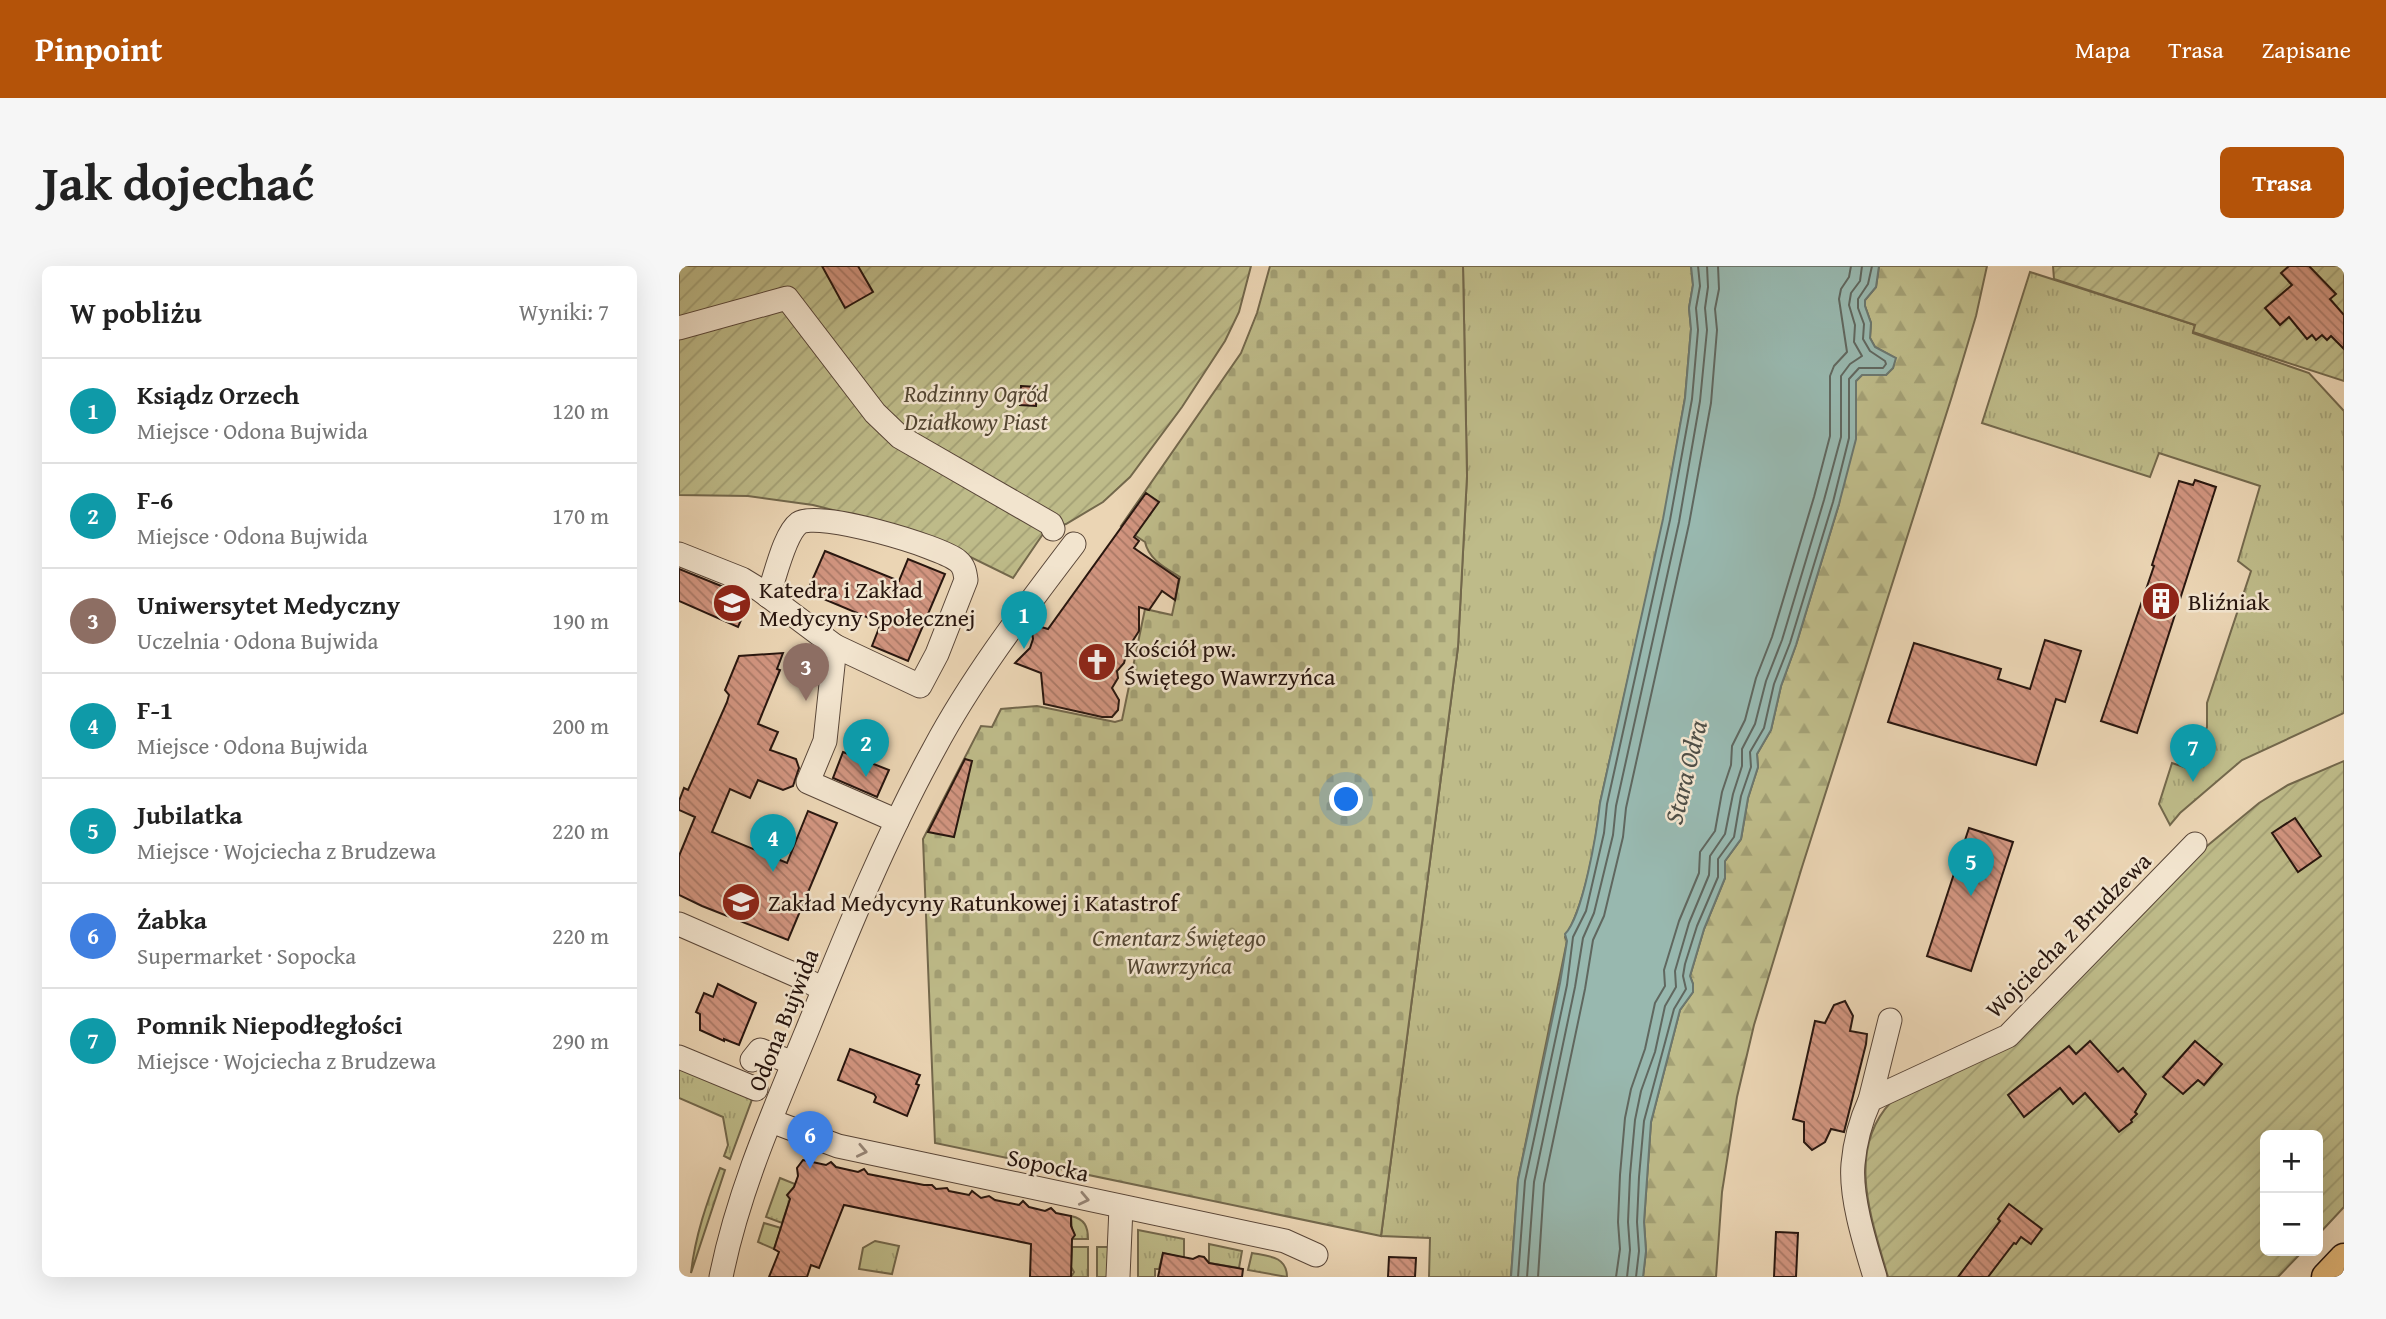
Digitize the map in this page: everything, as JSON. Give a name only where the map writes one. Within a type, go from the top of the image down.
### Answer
[{"type":"main road","points":[[2326,1277],[2344,1258]]},
{"type":"street","points":[[679,328],[787,298],[875,414],[900,437],[1051,524],[1053,529]]},
{"type":"street","points":[[679,554],[741,579],[835,646],[921,685],[937,654],[966,580],[964,567],[949,554],[866,527],[819,519],[801,521],[791,531],[768,596]]},
{"type":"street","name":"Odona Bujwida","points":[[721,1277],[736,1211],[793,1063],[897,821],[934,747],[974,683],[1016,621],[1074,544]]},
{"type":"street","points":[[835,646],[825,741],[807,782],[897,821]]},
{"type":"street","name":"Wojciecha z Brudzewa","points":[[1870,1100],[2008,1036],[2195,844]]},
{"type":"street","points":[[679,924],[823,989]]},
{"type":"street","points":[[1875,1277],[1853,1178],[1856,1141],[1870,1100],[1890,1020]]},
{"type":"street","points":[[752,1060],[760,1050],[793,1063]]},
{"type":"street","points":[[679,1057],[756,1089]]},
{"type":"street","name":"Sopocka","points":[[771,1121],[838,1146],[1285,1241],[1316,1255]]},
{"type":"street","points":[[1118,1277],[1121,1207]]},
{"type":"green space","name":"Rodzinny Ogród Działkowy Piast","points":[[679,266],[1251,266],[1239,312],[1225,341],[1182,407],[1130,477],[1103,502],[1066,524],[1045,531],[1013,578],[946,545],[884,523],[813,505],[748,496],[679,495]]},
{"type":"green space","name":"Cmentarz Świętego Wawrzyńca","points":[[1270,266],[1463,266],[1467,476],[1458,647],[1381,1236],[935,1143],[923,839],[981,726],[992,727],[1001,709],[1037,706],[1115,722],[1122,720],[1145,609],[1172,615],[1180,577],[1154,559],[1145,542],[1121,526],[1241,353],[1257,313]]},
{"type":"green space","points":[[1463,266],[1691,266],[1693,285],[1689,308],[1691,329],[1685,398],[1664,519],[1600,803],[1588,872],[1578,908],[1565,937],[1567,941],[1518,1180],[1511,1277],[1429,1277],[1430,1238],[1381,1236],[1458,647],[1467,476]]},
{"type":"green space","points":[[1879,266],[1987,266],[1976,316],[1952,396],[1754,1025],[1737,1097],[1722,1192],[1716,1277],[1643,1277],[1651,1122],[1680,1010],[1693,992],[1690,976],[1704,929],[1725,878],[1725,861],[1741,839],[1748,798],[1758,767],[1757,754],[1771,730],[1781,686],[1839,504],[1856,381],[1862,375],[1886,375],[1893,368],[1895,358],[1875,347],[1870,338],[1871,323],[1865,306],[1865,300],[1876,287]]},
{"type":"green space","points":[[2053,266],[2344,266],[2344,381],[2193,332],[2195,325],[2054,279]]},
{"type":"green space","points":[[2030,272],[2195,325],[2193,333],[2309,373],[2344,411],[2344,713],[2242,760],[2180,813],[2170,825],[2159,804],[2172,763],[2190,769],[2207,727],[2207,703],[2251,571],[2238,561],[2260,486],[2159,453],[2150,477],[1982,423]]},
{"type":"green space","points":[[2344,761],[2344,1207],[2323,1230],[2323,1130],[2260,1130],[2260,1256],[2298,1256],[2278,1277],[1888,1277],[1870,1210],[1866,1164],[1869,1142],[1877,1121],[1891,1102],[2022,1037],[2207,846],[2259,803],[2288,785]]},
{"type":"green space","points":[[679,1063],[754,1094],[730,1159],[724,1156],[728,1145],[723,1117],[679,1098]]},
{"type":"green space","points":[[720,1168],[725,1170],[691,1273],[702,1219]]},
{"type":"green space","points":[[780,1178],[795,1184],[782,1223],[766,1217]]},
{"type":"green space","points":[[1071,1216],[1085,1224],[1088,1239],[1072,1239],[1074,1234]]},
{"type":"green space","points":[[764,1223],[781,1228],[774,1249],[758,1242]]},
{"type":"green space","points":[[1138,1230],[1184,1239],[1184,1258],[1163,1253],[1159,1269],[1155,1269],[1155,1277],[1138,1277]]},
{"type":"green space","points":[[875,1241],[899,1246],[892,1274],[859,1269],[863,1248]]},
{"type":"green space","points":[[1209,1244],[1242,1251],[1239,1268],[1209,1263]]},
{"type":"green space","points":[[1072,1247],[1088,1247],[1088,1277],[1071,1277],[1074,1272],[1071,1267]]},
{"type":"green space","points":[[1097,1247],[1109,1247],[1109,1277],[1097,1277]]},
{"type":"green space","points":[[1252,1253],[1280,1261],[1287,1277],[1248,1270]]},
{"type":"water","name":"Stara Odra","points":[[1691,266],[1879,266],[1876,287],[1865,300],[1871,323],[1870,338],[1875,347],[1896,358],[1893,368],[1886,375],[1862,375],[1856,381],[1856,439],[1839,504],[1781,686],[1771,730],[1757,754],[1758,767],[1748,798],[1741,839],[1725,861],[1725,878],[1704,929],[1690,976],[1693,992],[1680,1010],[1651,1122],[1643,1277],[1511,1277],[1518,1180],[1560,983],[1567,941],[1565,934],[1578,910],[1588,872],[1600,803],[1663,519],[1685,398],[1691,329],[1689,308],[1693,285]]},
{"type":"building","points":[[822,266],[858,266],[873,292],[845,308]]},
{"type":"building","points":[[2289,266],[2309,266],[2336,294],[2330,299],[2344,315],[2344,349],[2331,336],[2327,340],[2322,335],[2316,340],[2312,335],[2307,339],[2289,317],[2280,325],[2265,308],[2292,285],[2281,273]]},
{"type":"building","points":[[1021,386],[1037,387],[1036,406],[1020,405]]},
{"type":"building","name":"Bliźniak","points":[[2195,480],[2216,487],[2137,733],[2101,721],[2154,566],[2152,565],[2179,481],[2193,485]]},
{"type":"building","points":[[1146,493],[1159,502],[1134,537],[1139,541],[1134,548],[1179,579],[1175,600],[1162,591],[1149,610],[1139,607],[1139,631],[1124,663],[1117,671],[1118,678],[1112,688],[1119,700],[1118,710],[1112,717],[1044,704],[1041,673],[1015,663],[1030,648],[1033,639],[1031,624],[1048,629]]},
{"type":"building","points":[[825,551],[899,581],[908,559],[945,574],[908,661],[872,646],[881,623],[807,592]]},
{"type":"building","points":[[679,569],[750,600],[738,627],[679,601]]},
{"type":"building","points":[[2045,640],[2081,651],[2065,702],[2056,699],[2036,765],[1888,722],[1914,643],[2001,669],[1998,679],[2030,689]]},
{"type":"building","points":[[783,653],[777,669],[780,670],[758,724],[778,732],[770,750],[796,759],[799,768],[793,786],[783,790],[758,780],[750,798],[730,789],[712,832],[787,863],[808,811],[837,823],[788,940],[679,895],[679,856],[695,817],[679,810],[679,801],[684,788],[688,790],[727,702],[729,695],[725,690],[739,656]]},
{"type":"building","points":[[843,752],[889,770],[877,797],[833,778]]},
{"type":"building","points":[[965,759],[972,761],[954,837],[928,832]]},
{"type":"building","points":[[2295,818],[2321,856],[2298,872],[2272,833]]},
{"type":"building","points":[[1969,828],[2013,842],[1971,971],[1927,956]]},
{"type":"building","points":[[718,984],[756,1003],[739,1045],[700,1030],[700,1014],[696,1012],[704,993],[713,997]]},
{"type":"building","points":[[1845,1001],[1853,1016],[1850,1031],[1867,1034],[1866,1044],[1844,1132],[1831,1129],[1825,1142],[1812,1150],[1804,1142],[1804,1122],[1793,1119],[1815,1021],[1825,1023],[1834,1005]]},
{"type":"building","points":[[2090,1041],[2118,1072],[2123,1068],[2146,1094],[2132,1122],[2119,1132],[2085,1093],[2073,1104],[2060,1088],[2024,1117],[2008,1095],[2069,1046],[2076,1054]]},
{"type":"building","points":[[2195,1041],[2222,1064],[2204,1085],[2198,1080],[2183,1094],[2163,1077]]},
{"type":"building","points":[[850,1049],[920,1075],[907,1116],[874,1102],[874,1094],[838,1080]]},
{"type":"building","points":[[803,1160],[826,1165],[831,1162],[836,1167],[858,1172],[864,1169],[868,1174],[932,1185],[936,1189],[947,1188],[949,1191],[969,1195],[972,1191],[981,1198],[989,1196],[995,1200],[1019,1205],[1023,1201],[1029,1207],[1045,1211],[1051,1208],[1056,1213],[1071,1216],[1075,1235],[1072,1239],[1071,1277],[1030,1277],[1031,1244],[844,1205],[819,1268],[811,1265],[807,1277],[769,1277],[779,1252],[774,1249],[790,1199],[787,1195],[794,1187],[798,1176],[797,1168]]},
{"type":"building","points":[[2009,1204],[2042,1229],[2031,1244],[2021,1237],[2014,1243],[1988,1277],[1958,1277],[2000,1221],[1998,1219]]},
{"type":"building","points":[[1776,1232],[1798,1233],[1796,1277],[1774,1277]]},
{"type":"building","points":[[1163,1253],[1193,1259],[1204,1257],[1209,1263],[1243,1269],[1242,1277],[1158,1277]]},
{"type":"building","points":[[1389,1257],[1416,1258],[1415,1277],[1388,1277]]},
{"type":"place","name":"Bliźniak","points":[[2161,601]]},
{"type":"place","name":"Katedra i Zakład Medycyny Społecznej","points":[[732,603]]},
{"type":"place","name":"Ksiądz Orzech","points":[[1024,649]]},
{"type":"place","name":"Kościół pw. Świętego Wawrzyńca","points":[[1097,662]]},
{"type":"place","name":"Uniwersytet Medyczny","points":[[806,701]]},
{"type":"place","name":"F-6","points":[[866,777]]},
{"type":"place","name":"Pomnik Niepodłegłości","points":[[2193,782]]},
{"type":"place","name":"F-1","points":[[773,872]]},
{"type":"place","name":"Jubilatka","points":[[1971,896]]},
{"type":"place","name":"Zakład Medycyny Ratunkowej i Katastrof","points":[[741,902]]},
{"type":"place","name":"Żabka","points":[[810,1169]]}]
